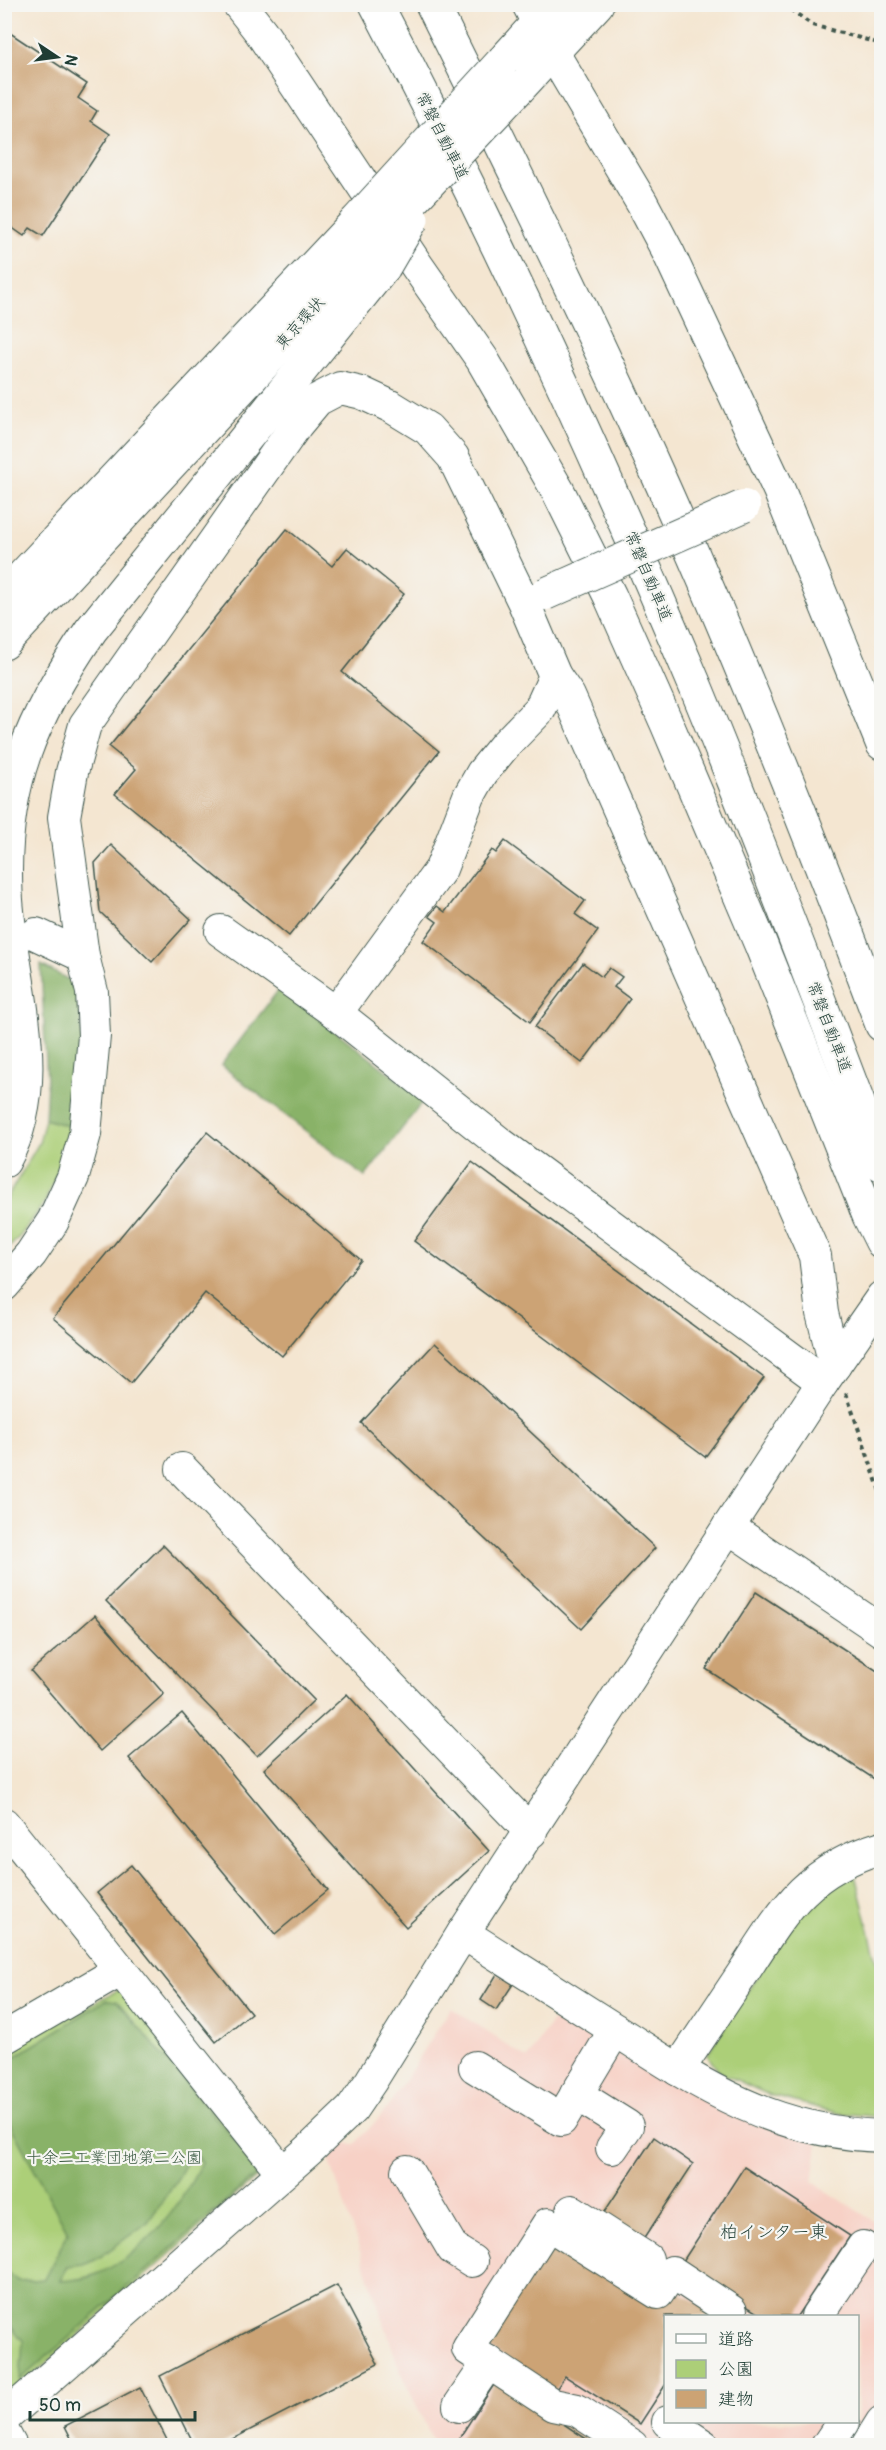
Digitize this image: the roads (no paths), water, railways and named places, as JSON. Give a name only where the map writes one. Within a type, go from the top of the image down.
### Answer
[{"type":"highway","points":[[239,4],[261,32],[482,359],[558,491],[610,596],[667,724],[762,945],[869,1216],[882,1242]]},
{"type":"highway","name":"常磐自動車道","points":[[376,4],[497,245],[608,482],[702,703],[882,1165]]},
{"type":"highway","points":[[432,4],[541,222],[654,465],[747,681],[882,1025]]},
{"type":"highway","name":"東京環状","points":[[4,643],[257,370],[370,244],[597,4]]},
{"type":"highway","name":"東京環状","points":[[4,596],[79,519],[370,244],[540,11]]},
{"type":"highway","points":[[4,1161],[19,1124],[26,1076],[21,1006],[6,894],[8,816],[18,768],[34,727],[62,673],[91,630],[370,244]]},
{"type":"highway","points":[[4,565],[79,519]]},
{"type":"street","points":[[540,11],[553,53],[642,203],[669,254],[779,490],[882,744]]},
{"type":"street","points":[[4,1285],[31,1254],[53,1221],[74,1177],[85,1134],[94,1036],[92,992],[83,956],[64,817],[72,772],[85,725],[316,400],[340,388],[362,393],[392,407],[428,429],[453,457],[534,599],[555,676],[569,696],[815,1256],[822,1313],[834,1377]]},
{"type":"street","points":[[534,599],[779,490]]},
{"type":"street","points":[[336,1013],[441,869],[469,796],[482,773],[504,746],[540,709],[555,676]]},
{"type":"street","points":[[221,931],[336,1013],[492,1137],[834,1377]]},
{"type":"street","points":[[36,934],[83,956]]},
{"type":"street","points":[[4,2418],[309,2150],[351,2109],[728,1527],[834,1377],[882,1297]]},
{"type":"street","points":[[182,1469],[531,1832]]},
{"type":"street","points":[[728,1527],[882,1630]]},
{"type":"street","points":[[4,1824],[282,2172]]},
{"type":"street","points":[[678,2070],[789,1903],[823,1874],[845,1860],[882,1846]]},
{"type":"street","points":[[463,1933],[678,2070],[732,2101],[796,2124],[820,2130],[882,2136]]},
{"type":"street","points":[[4,2038],[121,1970]]},
{"type":"street","points":[[475,2067],[561,2120],[615,2030]]},
{"type":"street","points":[[576,2094],[627,2126],[612,2148]]},
{"type":"street","points":[[407,2171],[453,2248],[472,2261]]},
{"type":"street","points":[[572,2211],[647,2259]]},
{"type":"street","points":[[632,2445],[577,2410],[553,2404],[468,2349],[548,2224],[658,2294],[672,2272],[732,2315]]},
{"type":"street","points":[[818,2315],[862,2247]]},
{"type":"street","points":[[459,2406],[489,2362]]},
{"type":"street","points":[[645,2445],[664,2421]]},
{"type":"street","points":[[867,2445],[882,2422]]},
{"type":"street","points":[[673,2423],[704,2445]]},
{"type":"street","points":[[827,2445],[842,2423]]},
{"type":"street","points":[[4,2433],[11,2445]]},
{"type":"district","name":"柏インター東","points":[[774,2232]]},
{"type":"park label","name":"十余二工業団地第二公園","points":[[114,2158]]}]
